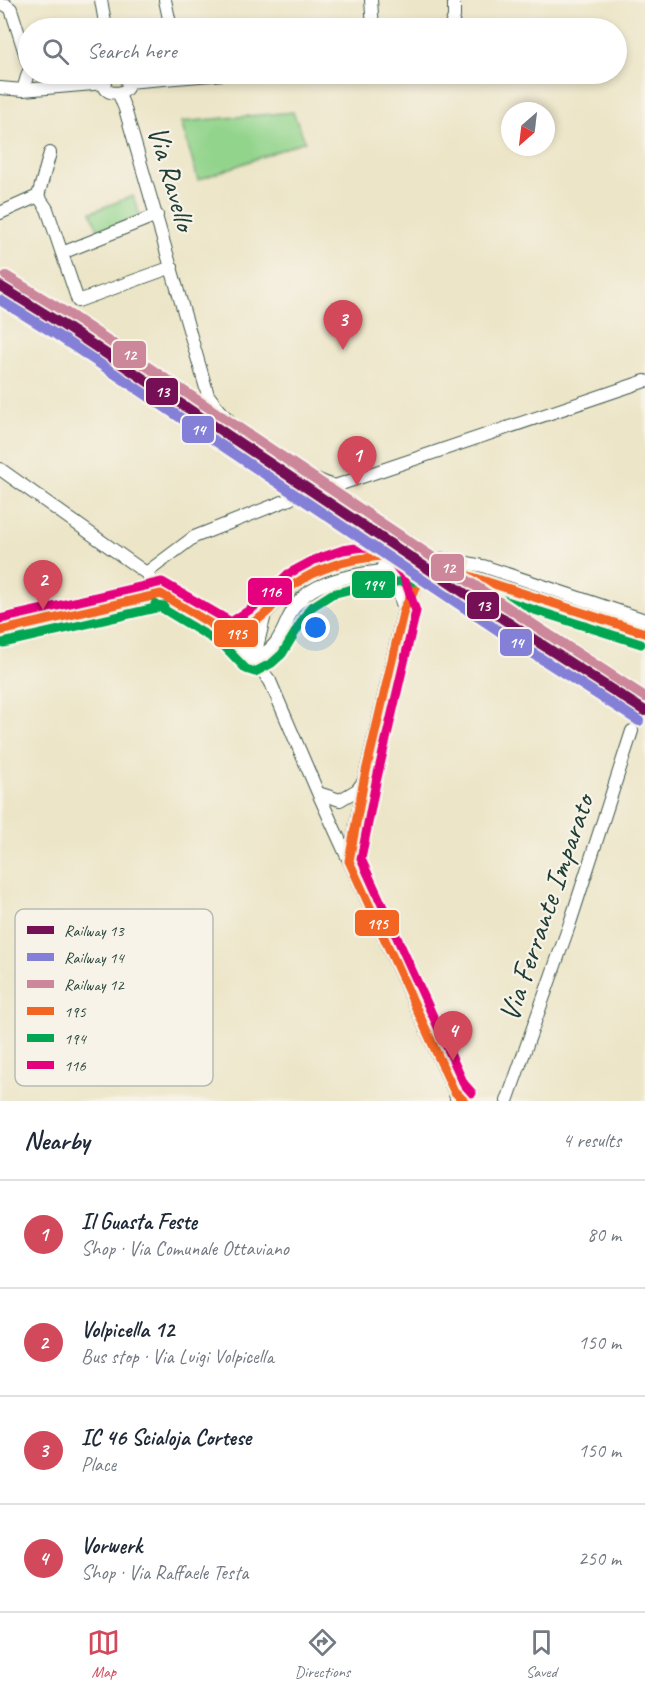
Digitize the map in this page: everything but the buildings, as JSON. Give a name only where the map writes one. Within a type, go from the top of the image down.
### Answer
[{"type":"street","points":[[101,0],[104,18]]},
{"type":"street","points":[[165,0],[169,18]]},
{"type":"street","points":[[371,0],[372,18]]},
{"type":"street","points":[[454,0],[454,18]]},
{"type":"street","points":[[0,4],[10,9],[18,33]]},
{"type":"street","points":[[23,90],[25,84]]},
{"type":"street","points":[[0,88],[23,90],[65,84]]},
{"type":"street","points":[[108,84],[109,92],[118,94],[125,89],[125,84]]},
{"type":"street","name":"Via Ravello","points":[[118,94],[125,109],[157,215],[208,395],[223,416],[247,439],[324,483],[335,486],[645,381]]},
{"type":"street","points":[[38,196],[50,153]]},
{"type":"street","points":[[0,213],[38,196]]},
{"type":"street","points":[[38,196],[47,209],[78,301],[173,273]]},
{"type":"street","points":[[62,253],[157,215]]},
{"type":"street","points":[[0,468],[146,573],[161,594],[231,636],[270,681],[318,793],[456,1096],[464,1101]]},
{"type":"street","points":[[146,573],[194,537],[290,499]]},
{"type":"street","points":[[231,636],[265,614],[296,583],[340,564],[365,558],[428,556],[459,560],[645,620]]},
{"type":"street","points":[[365,558],[386,571],[394,582],[404,609]]},
{"type":"street","points":[[349,861],[364,780],[404,609],[418,582],[427,574],[439,570]]},
{"type":"street","points":[[254,660],[276,646],[301,599],[315,588],[345,577],[386,571],[439,570],[466,575],[645,633]]},
{"type":"street","points":[[0,631],[161,594]]},
{"type":"street","points":[[254,660],[265,614]]},
{"type":"street","name":"Via Ferrante Imparato","points":[[507,1101],[570,922],[632,731]]},
{"type":"street","points":[[318,793],[340,800],[357,790],[364,780]]},
{"type":"green space","points":[[293,112],[305,141],[198,180],[181,122]]},
{"type":"green space","points":[[133,196],[140,216],[99,232],[91,212]]},
{"type":"rail line","name":"12","points":[[6,276],[70,315],[645,697]]},
{"type":"rail line","name":"13","points":[[0,286],[63,325],[527,635],[645,711]]},
{"type":"rail line","name":"14","points":[[0,300],[57,335],[520,645],[639,721]]},
{"type":"transit line","name":"116","points":[[0,619],[162,582],[231,622],[254,607],[288,574],[314,560],[343,550],[363,547],[374,549],[392,561],[403,575],[416,611],[376,782],[361,859],[464,1084],[472,1093]]},
{"type":"transit line","name":"195","points":[[0,631],[161,594],[231,636],[262,617],[295,584],[334,565],[377,556],[399,555],[464,562]]},
{"type":"transit line","name":"195","points":[[464,1101],[454,1091],[349,861],[364,780],[404,609],[419,582],[427,574],[439,570],[466,575],[645,633]]},
{"type":"transit line","name":"194","points":[[155,604],[223,645],[246,669],[255,672],[272,663],[282,654],[310,608],[332,594],[368,585],[406,581],[441,582],[463,587],[641,644]]},
{"type":"transit line","name":"194","points":[[3,643],[164,606]]},
{"type":"place","name":"IC 46 Scialoja Cortese","points":[[343,350]]},
{"type":"place","name":"Il Guasta Feste","points":[[357,486]]},
{"type":"place","name":"Volpicella 12","points":[[43,610]]},
{"type":"place","name":"Vorwerk","points":[[453,1061]]}]
